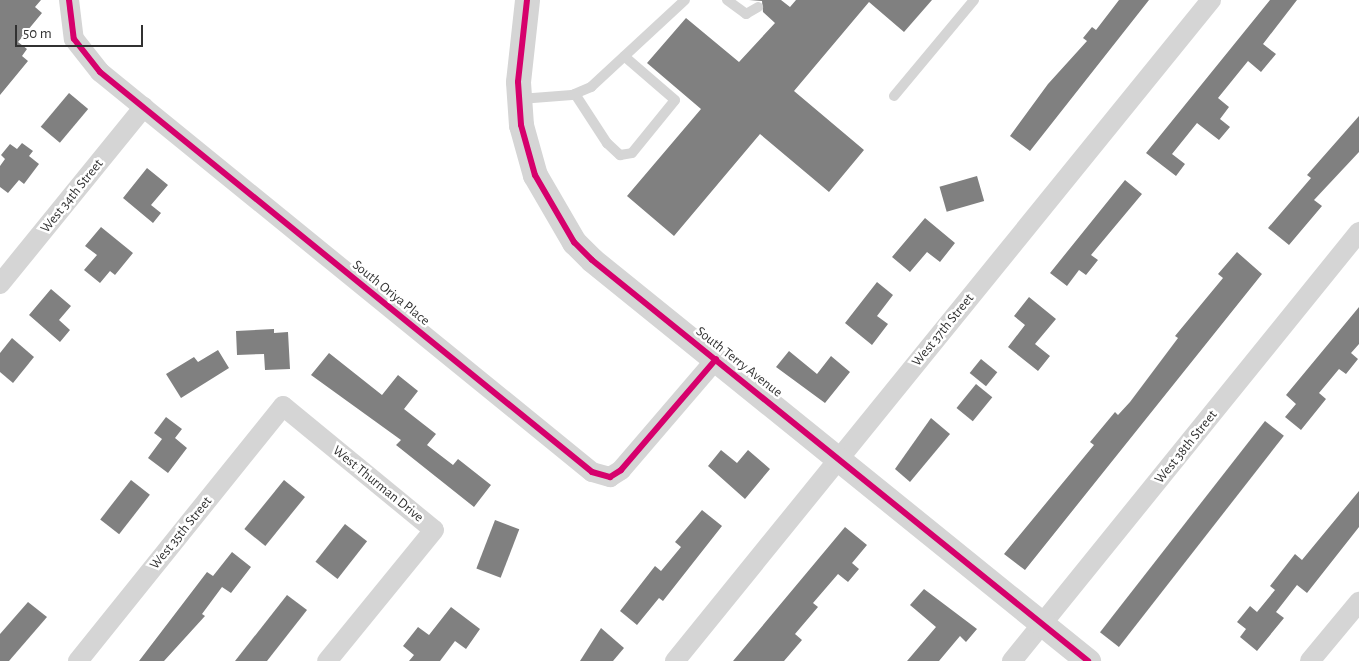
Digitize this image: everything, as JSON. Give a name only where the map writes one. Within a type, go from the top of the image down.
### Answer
[{"type":"street","name":"South Oriya Place","points":[[69,0],[74,39],[87,58],[144,107],[598,475],[610,477],[621,470],[716,359]]},
{"type":"street","name":"South Terry Avenue","points":[[527,0],[519,100],[535,175],[574,242],[1088,661]]},
{"type":"street","name":"West 37th Street","points":[[675,661],[1211,0]]},
{"type":"street","name":"West 34th Street","points":[[0,284],[144,107]]},
{"type":"street","name":"West 38th Street","points":[[1012,661],[1359,232]]},
{"type":"street","name":"West 35th Street","points":[[78,661],[284,406]]},
{"type":"street","name":"West Thurman Drive","points":[[284,406],[434,530],[327,661]]},
{"type":"street","points":[[1310,661],[1359,602]]},
{"type":"lane","points":[[519,100],[575,94],[591,87],[685,0]]},
{"type":"lane","points":[[727,0],[746,14],[758,8]]},
{"type":"lane","points":[[894,96],[974,0]]},
{"type":"lane","points":[[575,94],[606,144],[620,155],[632,153],[675,100],[624,56]]},
{"type":"building","points":[[0,0],[41,0],[35,7],[42,13],[18,42],[27,49],[22,56],[28,61],[0,95]]},
{"type":"building","points":[[749,0],[781,0],[790,7],[796,0],[932,0],[904,32],[869,2],[794,91],[864,150],[829,192],[760,134],[674,236],[627,196],[701,109],[647,63],[686,18],[739,62],[775,23],[763,12],[762,1]]},
{"type":"building","points":[[1119,0],[1149,0],[1030,151],[1010,136],[1048,84],[1087,41],[1083,38],[1092,27],[1096,30]]},
{"type":"building","points":[[1270,0],[1297,0],[1263,44],[1276,54],[1261,72],[1248,61],[1218,98],[1229,107],[1220,119],[1230,127],[1219,140],[1197,123],[1172,154],[1185,164],[1176,176],[1146,153]]},
{"type":"building","points":[[69,93],[88,109],[60,143],[41,127]]},
{"type":"building","points":[[1359,116],[1359,152],[1314,200],[1322,206],[1289,245],[1268,228],[1311,178],[1307,175]]},
{"type":"building","points":[[22,143],[33,151],[29,156],[39,164],[24,184],[19,180],[8,193],[0,187],[0,166],[5,159],[1,155],[10,144],[17,149]]},
{"type":"building","points":[[147,168],[168,185],[151,205],[161,213],[153,223],[123,198]]},
{"type":"building","points":[[977,176],[984,201],[947,212],[940,187]]},
{"type":"building","points":[[1125,180],[1142,194],[1091,255],[1098,260],[1086,275],[1079,270],[1067,286],[1050,273]]},
{"type":"building","points":[[925,218],[955,243],[940,262],[927,252],[910,272],[892,257]]},
{"type":"building","points":[[101,227],[133,253],[115,275],[110,271],[100,283],[84,270],[97,255],[85,246]]},
{"type":"building","points":[[1237,252],[1262,274],[1025,570],[1004,554],[1094,445],[1090,442],[1115,412],[1118,415],[1130,402],[1178,338],[1175,336],[1223,278],[1218,274]]},
{"type":"building","points":[[877,282],[893,295],[877,316],[888,324],[872,345],[845,323]]},
{"type":"building","points":[[51,289],[71,306],[59,320],[70,330],[60,342],[29,315]]},
{"type":"building","points":[[1029,297],[1056,319],[1035,344],[1050,356],[1038,371],[1008,347],[1025,325],[1014,316]]},
{"type":"building","points":[[1359,307],[1359,344],[1351,353],[1358,359],[1346,374],[1339,369],[1319,393],[1326,399],[1301,430],[1285,417],[1296,404],[1286,395]]},
{"type":"building","points":[[274,329],[274,333],[288,332],[290,369],[265,370],[264,354],[237,355],[236,331]]},
{"type":"building","points":[[12,338],[34,357],[13,383],[0,372],[0,353]]},
{"type":"building","points":[[218,350],[229,368],[181,398],[166,374],[194,357],[198,362]]},
{"type":"building","points":[[789,351],[817,374],[831,356],[850,372],[825,403],[776,367]]},
{"type":"building","points":[[329,353],[382,395],[398,375],[418,391],[404,409],[436,434],[427,445],[453,465],[458,459],[491,485],[474,507],[396,445],[401,440],[311,375]]},
{"type":"building","points":[[981,359],[997,372],[986,386],[970,373]]},
{"type":"building","points":[[976,384],[992,397],[973,421],[956,408]]},
{"type":"building","points":[[166,417],[182,429],[175,438],[187,448],[168,473],[148,458],[162,439],[154,433]]},
{"type":"building","points":[[931,418],[950,434],[910,482],[895,469]]},
{"type":"building","points":[[1265,421],[1284,436],[1119,647],[1100,632]]},
{"type":"building","points":[[721,450],[737,463],[748,450],[770,469],[745,499],[708,466]]},
{"type":"building","points":[[131,480],[150,495],[119,534],[100,519]]},
{"type":"building","points":[[284,480],[305,497],[265,546],[244,529]]},
{"type":"building","points":[[1359,491],[1359,527],[1307,593],[1297,585],[1276,612],[1284,618],[1257,651],[1240,637],[1246,629],[1237,622],[1250,606],[1257,612],[1275,590],[1270,586],[1295,554],[1302,560]]},
{"type":"building","points":[[702,510],[722,526],[663,601],[659,598],[637,625],[620,611],[655,566],[661,571],[681,547],[675,542]]},
{"type":"building","points":[[495,520],[519,529],[501,578],[476,569]]},
{"type":"building","points":[[345,524],[367,541],[338,579],[315,562]]},
{"type":"building","points":[[845,527],[867,545],[852,563],[859,569],[848,582],[838,574],[813,603],[818,607],[795,634],[802,640],[784,661],[733,661]]},
{"type":"building","points":[[232,552],[251,567],[231,593],[222,587],[202,614],[205,616],[164,661],[139,661],[207,572],[213,576]]},
{"type":"building","points":[[924,589],[977,629],[966,642],[960,636],[939,661],[907,661],[936,627],[910,605]]},
{"type":"building","points":[[287,595],[307,610],[267,661],[235,661]]},
{"type":"building","points":[[28,602],[47,617],[9,661],[0,661],[0,634]]},
{"type":"building","points":[[451,607],[480,629],[466,649],[455,641],[440,661],[409,661],[414,655],[403,646],[418,627],[429,635]]},
{"type":"building","points":[[601,628],[624,648],[613,661],[580,661]]},
{"type":"cycle path","points":[[69,0],[74,39],[100,72],[592,472],[610,477],[621,470],[716,359]]},
{"type":"cycle path","points":[[527,0],[518,82],[521,125],[535,175],[574,242],[592,260],[1088,661]]}]
